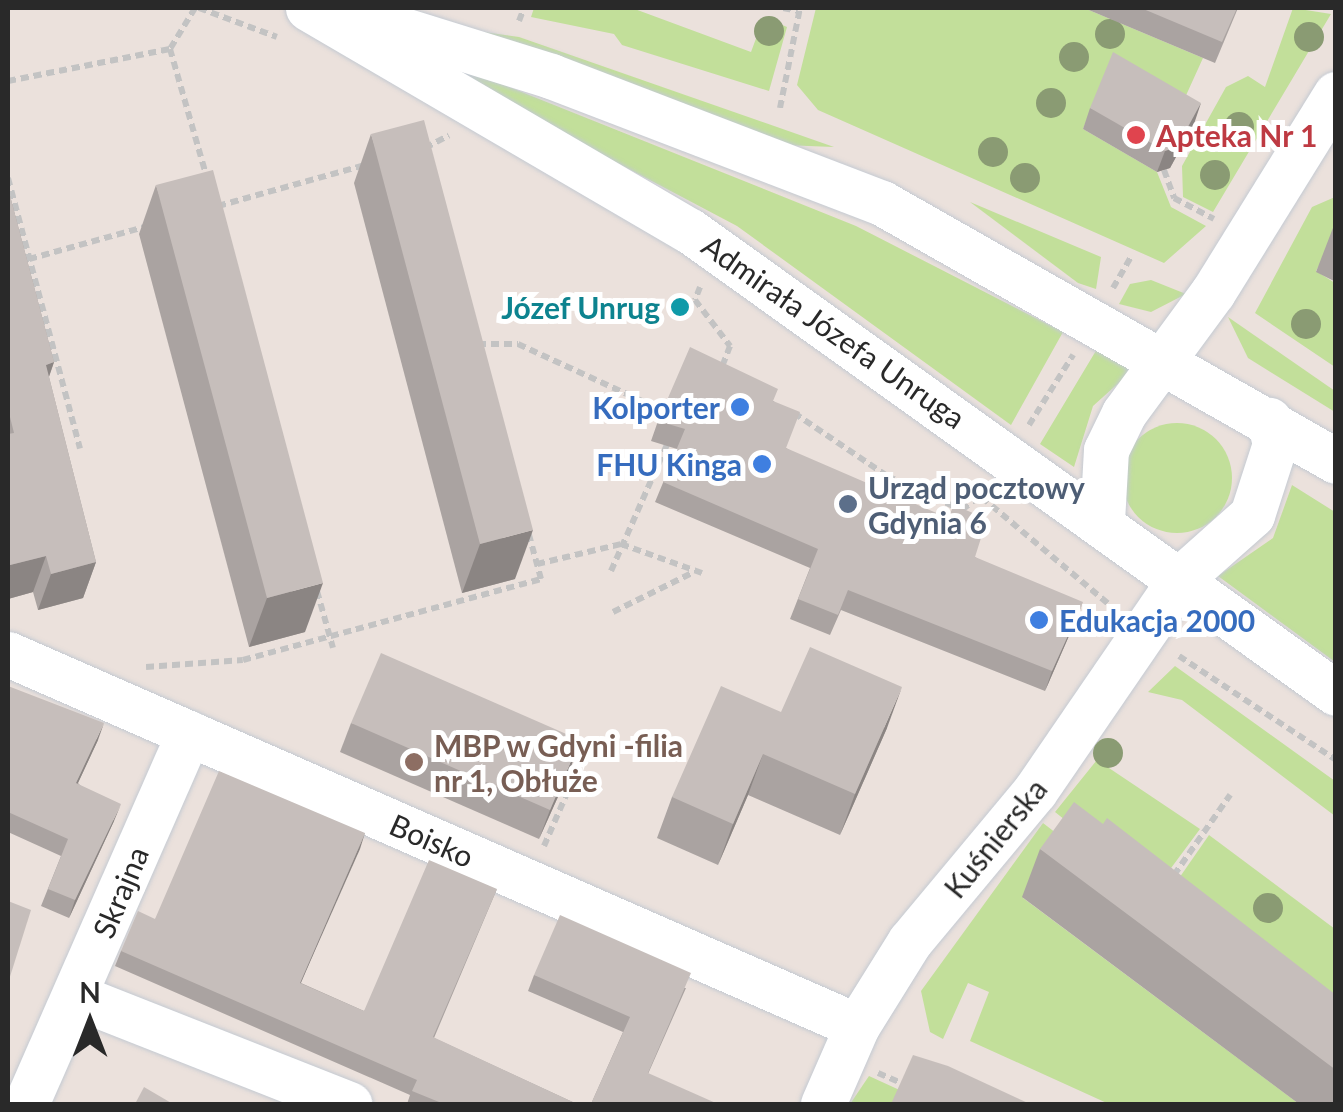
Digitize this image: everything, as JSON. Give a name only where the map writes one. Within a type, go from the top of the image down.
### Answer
[{"type":"street","points":[[330,8],[551,76],[882,203],[1097,317],[1336,461]]},
{"type":"street","name":"Admirała Józefa Unruga","points":[[300,26],[617,183],[1010,455],[1336,692]]},
{"type":"street","points":[[1102,521],[1106,450],[1168,361],[1336,94]]},
{"type":"street","points":[[1181,578],[1252,516],[1275,444],[1269,420]]},
{"type":"street","name":"Kuśnierska","points":[[823,1104],[857,1026],[1181,578]]},
{"type":"street","name":"Boisko","points":[[8,654],[857,1026]]},
{"type":"street","name":"Skrajna","points":[[26,1104],[189,734]]},
{"type":"street","points":[[75,996],[349,1104]]},
{"type":"path","points":[[8,81],[170,49],[196,8],[300,26]]},
{"type":"path","points":[[519,21],[524,8]]},
{"type":"path","points":[[780,108],[799,9],[783,8]]},
{"type":"path","points":[[170,49],[220,226]]},
{"type":"path","points":[[410,152],[460,129],[444,119]]},
{"type":"path","points":[[428,147],[433,165]]},
{"type":"path","points":[[196,212],[375,162]]},
{"type":"path","points":[[1164,170],[1174,198],[1220,222]]},
{"type":"path","points":[[8,178],[80,449]]},
{"type":"path","points":[[29,258],[159,223]]},
{"type":"path","points":[[786,410],[886,476],[962,510],[981,496],[1010,455],[1132,255]]},
{"type":"path","points":[[687,274],[715,296]]},
{"type":"path","points":[[700,285],[695,300],[730,346],[717,382]]},
{"type":"path","points":[[474,326],[483,362]]},
{"type":"path","points":[[478,344],[518,344],[680,419],[611,572]]},
{"type":"path","points":[[51,402],[66,398]]},
{"type":"path","points":[[954,474],[1115,609],[1107,626]]},
{"type":"path","points":[[144,680],[126,672],[174,660],[243,660],[328,633],[541,579],[522,508]]},
{"type":"path","points":[[537,564],[621,544],[692,574]]},
{"type":"path","points":[[613,612],[692,574],[702,573]]},
{"type":"path","points":[[314,578],[333,648]]},
{"type":"path","points":[[1169,652],[1196,661],[1336,760]]},
{"type":"path","points":[[541,852],[587,746]]},
{"type":"path","points":[[1166,887],[1230,795]]},
{"type":"path","points":[[523,845],[558,860]]},
{"type":"green space","points":[[534,8],[632,8],[751,52],[764,17],[787,27],[769,91],[622,45],[614,34],[531,17]]},
{"type":"green space","points":[[816,8],[1084,8],[1203,58],[1178,113],[1103,78],[1083,129],[1157,172],[1171,207],[1206,226],[1164,263],[818,110],[797,85]]},
{"type":"green space","points":[[1293,8],[1331,14],[1213,212],[1183,197],[1182,166],[1226,87],[1248,76],[1265,87]]},
{"type":"green space","points":[[449,27],[519,37],[834,147],[782,145]]},
{"type":"green space","points":[[467,70],[856,226],[1063,332],[1011,425],[737,226],[445,72]]},
{"type":"green space","points":[[1335,197],[1335,236],[1316,271],[1335,283],[1335,367],[1255,313],[1312,207]]},
{"type":"green space","points":[[970,202],[1101,257],[1096,289],[1078,283]]},
{"type":"green space","points":[[1151,280],[1186,294],[1151,312],[1119,304],[1130,284]]},
{"type":"green space","points":[[1228,317],[1335,391],[1335,412],[1248,358]]},
{"type":"green space","points":[[1097,349],[1132,371],[1093,406],[1074,467],[1040,444]]},
{"type":"green space","points":[[1177,423],[1198,427],[1216,439],[1228,457],[1232,478],[1228,499],[1216,517],[1198,529],[1177,533],[1156,529],[1138,517],[1126,499],[1122,478],[1126,457],[1138,439],[1156,427]]},
{"type":"green space","points":[[1292,485],[1335,512],[1335,662],[1218,576],[1273,538]]},
{"type":"green space","points":[[1175,666],[1335,781],[1335,816],[1182,700],[1148,692]]},
{"type":"green space","points":[[1113,740],[1103,764],[1200,829],[1154,891],[1055,812]]},
{"type":"green space","points":[[1043,823],[1092,861],[1023,898],[1299,1104],[1109,1104],[970,1041],[989,992],[968,983],[943,1039],[930,1032],[921,991]]},
{"type":"green space","points":[[1209,835],[1335,929],[1335,1008],[1166,897]]},
{"type":"green space","points":[[869,1076],[930,1104],[850,1104]]},
{"type":"building","points":[[1141,8],[1237,8],[1222,42]]},
{"type":"building","points":[[1113,52],[1201,103],[1177,147],[1165,151],[1090,108]]},
{"type":"building","points":[[424,120],[533,530],[480,544],[371,134]]},
{"type":"building","points":[[213,170],[323,583],[267,598],[156,185]]},
{"type":"building","points":[[8,188],[54,362],[46,365],[96,562],[51,574],[46,556],[10,565],[8,557],[8,434],[14,433],[8,409]]},
{"type":"building","points":[[690,347],[778,389],[773,401],[800,412],[786,448],[948,518],[954,505],[987,519],[975,557],[1083,602],[1052,671],[848,590],[838,615],[798,599],[818,549],[663,482],[685,429],[658,421]]},
{"type":"building","points":[[810,647],[902,687],[855,794],[763,754],[733,824],[672,797],[721,686],[781,712]]},
{"type":"building","points":[[381,653],[580,740],[550,810],[351,723]]},
{"type":"building","points":[[8,686],[104,723],[76,783],[121,804],[75,900],[48,889],[68,839],[8,812]]},
{"type":"building","points":[[219,771],[365,833],[300,983],[364,1011],[429,860],[497,889],[433,1037],[577,1104],[444,1104],[412,1091],[417,1080],[121,951],[138,911],[155,919]]},
{"type":"building","points":[[1074,802],[1103,824],[1107,818],[1336,995],[1336,1070],[1040,849]]},
{"type":"building","points":[[8,901],[31,910],[8,983]]},
{"type":"building","points":[[560,915],[691,973],[648,1073],[718,1104],[591,1104],[630,1017],[534,975]]},
{"type":"building","points":[[913,1055],[948,1066],[1030,1104],[891,1104]]},
{"type":"building","points":[[144,1087],[173,1104],[135,1104]]},
{"type":"place","name":"Apteka Nr 1","points":[[1136,135]]},
{"type":"place","name":"Józef Unrug","points":[[680,307]]},
{"type":"place","name":"Kolporter","points":[[740,407]]},
{"type":"place","name":"FHU Kinga","points":[[762,464]]},
{"type":"place","name":"Urząd pocztowy Gdynia 6","points":[[848,504]]},
{"type":"place","name":"Edukacja 2000","points":[[1039,620]]},
{"type":"place","name":"MBP w Gdyni -filia nr 1, Obłuże","points":[[414,762]]}]
